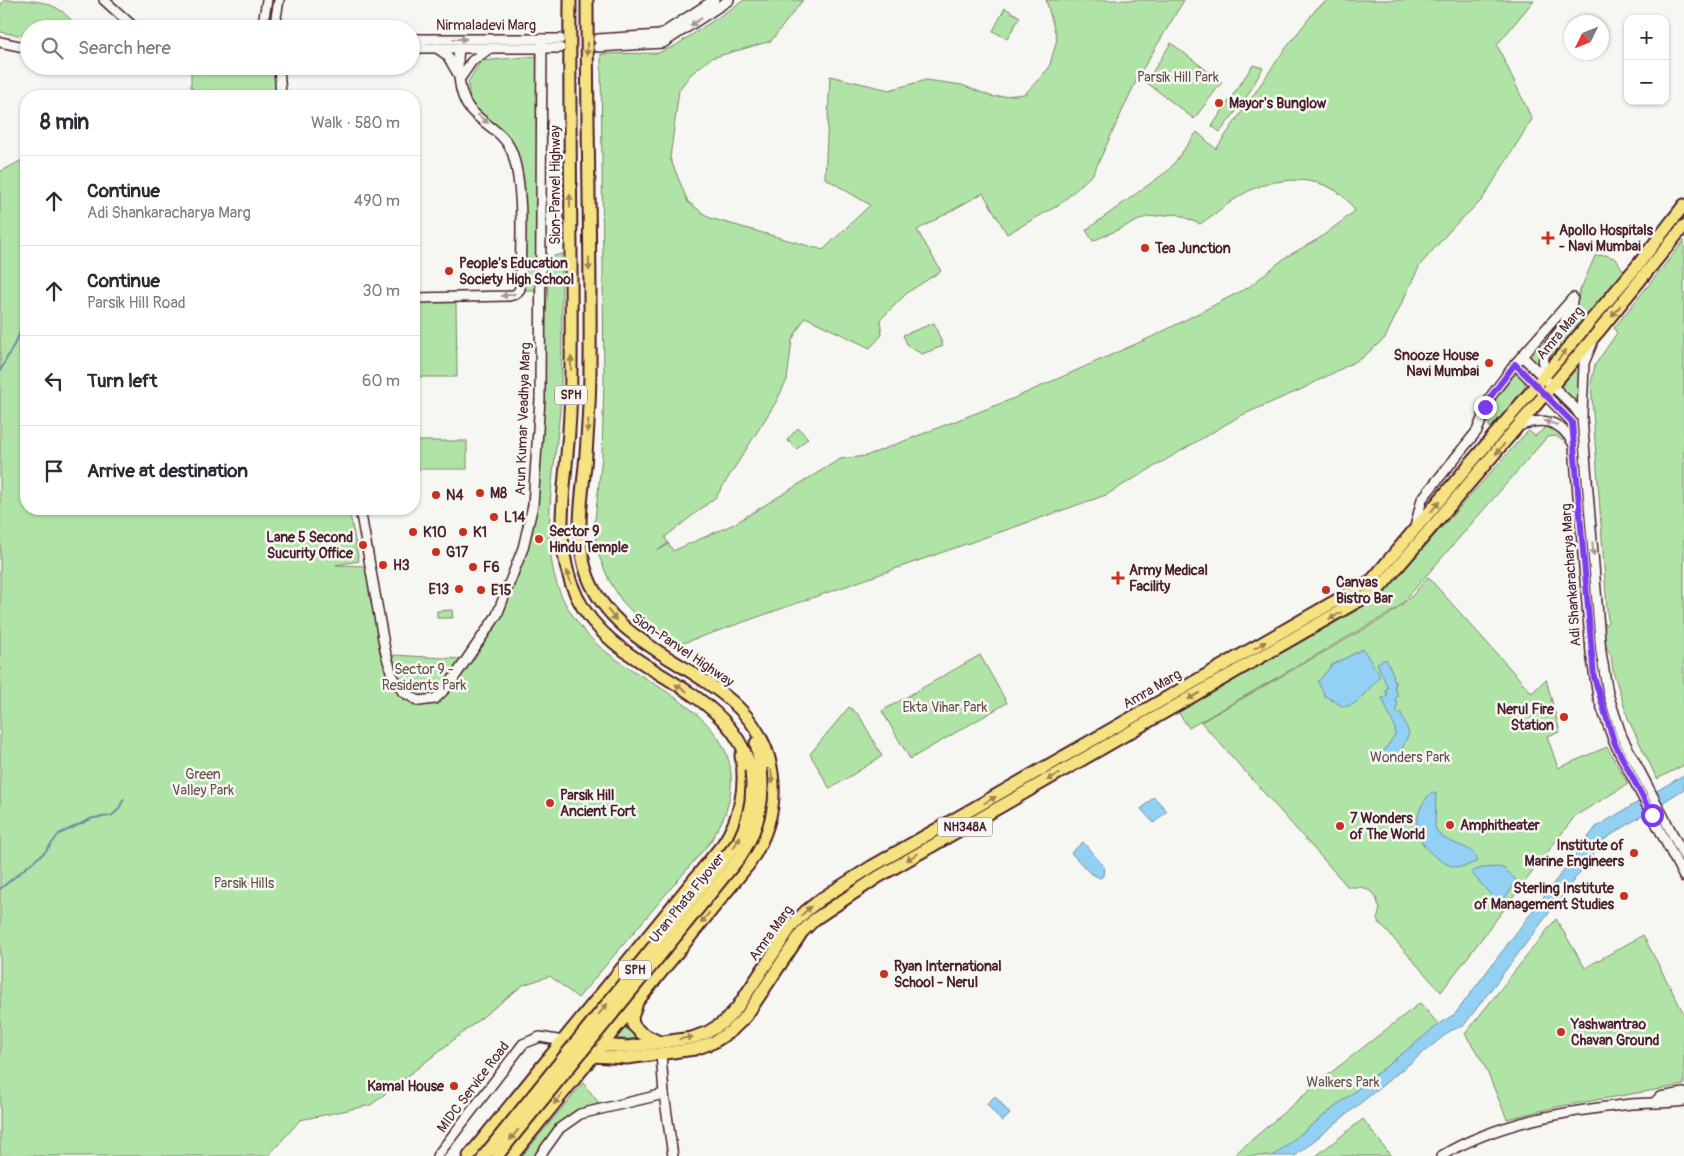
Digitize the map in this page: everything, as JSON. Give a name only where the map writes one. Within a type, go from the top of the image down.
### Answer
[{"type":"highway","name":"Sion-Panvel Highway","points":[[570,0],[572,370],[568,450],[560,527],[563,557],[578,598],[604,635],[626,654],[705,703],[721,716]]},
{"type":"highway","name":"Sion-Panvel Highway","points":[[587,0],[590,370],[586,452],[579,528],[581,553],[594,590],[617,622],[637,639],[716,688],[734,704]]},
{"type":"highway","name":"Amra Marg","points":[[571,1031],[602,1045],[627,1047],[692,1038],[708,1032],[724,1022],[737,1008],[793,924],[821,898],[871,867],[1361,588],[1382,571],[1637,266],[1684,205]]},
{"type":"highway","name":"Amra Marg","points":[[563,1041],[592,1056],[627,1058],[695,1049],[714,1042],[731,1031],[746,1016],[802,932],[829,908],[878,877],[1380,589],[1598,332],[1684,226]]},
{"type":"highway","name":"Uran Phata Flyover","points":[[497,1156],[740,857],[752,837],[760,815],[763,792],[756,770],[752,735],[734,704]]},
{"type":"highway","points":[[512,1156],[749,864],[767,830],[774,793],[772,768],[758,733],[734,704]]},
{"type":"highway","name":"Uran Phata Flyover","points":[[484,1156],[735,846],[743,833],[750,813],[756,770],[740,742],[721,716]]},
{"type":"highway","points":[[470,1156],[723,844],[732,828],[740,801],[743,771],[736,743],[721,716]]},
{"type":"highway","points":[[638,1000],[632,1017],[633,1025],[641,1033],[660,1042]]},
{"type":"highway","points":[[579,1073],[599,1063],[627,1058]]},
{"type":"street","points":[[104,0],[126,20]]},
{"type":"street","points":[[264,20],[267,0]]},
{"type":"street","points":[[277,20],[279,0]]},
{"type":"street","points":[[662,39],[714,0]]},
{"type":"street","points":[[598,43],[662,39],[729,0]]},
{"type":"street","name":"Nirmaladevi Marg","points":[[420,39],[560,43]]},
{"type":"street","points":[[0,42],[20,46]]},
{"type":"street","name":"Nirmaladevi Marg","points":[[420,48],[490,48],[542,43]]},
{"type":"street","name":"Arun Kumar Veadhya Marg","points":[[361,515],[385,650],[392,674],[403,692],[419,701],[435,699],[449,685],[497,615],[523,548],[533,505],[540,399],[542,43]]},
{"type":"street","points":[[420,298],[509,296],[516,294],[520,289],[520,210],[515,162],[509,145],[502,136],[469,108],[460,78],[451,60],[437,48]]},
{"type":"street","points":[[459,48],[460,78]]},
{"type":"street","points":[[460,78],[472,61],[490,48]]},
{"type":"street","points":[[280,75],[281,90]]},
{"type":"street","points":[[1411,536],[1422,499],[1477,431],[1491,396],[1515,364],[1574,298],[1565,321],[1546,348],[1543,356],[1540,381]]},
{"type":"street","points":[[1582,418],[1584,364],[1598,332]]},
{"type":"street","points":[[1522,356],[1540,381]]},
{"type":"street","points":[[1515,364],[1540,381]]},
{"type":"street","name":"Adi Shankaracharya Marg","points":[[1540,381],[1578,410],[1582,418],[1604,676],[1622,737],[1684,856]]},
{"type":"street","name":"Adi Shankaracharya Marg","points":[[1549,389],[1570,417],[1575,446],[1594,677],[1614,742],[1684,877]]},
{"type":"street","points":[[1519,426],[1540,420],[1556,423],[1567,433],[1575,446]]},
{"type":"street","points":[[550,1037],[571,1031]]},
{"type":"street","points":[[550,1037],[563,1041]]},
{"type":"street","name":"MIDC Service Road","points":[[438,1156],[519,1048],[534,1038],[550,1037]]},
{"type":"street","points":[[661,1054],[664,1094],[673,1156]]},
{"type":"street","points":[[1654,1103],[1660,1097],[1684,1093]]},
{"type":"street","points":[[540,1156],[560,1128],[580,1114],[664,1094]]},
{"type":"street","points":[[1441,1156],[1507,1126],[1557,1115],[1654,1103],[1662,1105],[1684,1101]]},
{"type":"green space","points":[[4,0],[27,0],[55,7],[72,20],[20,20],[20,35],[0,32],[0,6]]},
{"type":"green space","points":[[744,0],[803,0],[771,41],[711,58],[690,75],[679,90],[670,158],[688,202],[710,218],[823,250],[870,205],[825,178],[830,76],[889,90],[926,80],[962,85],[993,97],[1025,94],[1049,68],[1057,39],[1046,0],[1184,0],[1138,77],[1093,174],[1059,205],[1007,234],[983,193],[917,230],[941,271],[908,292],[880,320],[882,335],[870,348],[805,317],[792,340],[787,380],[776,402],[716,497],[665,537],[668,543],[657,551],[669,544],[673,551],[734,524],[840,459],[866,456],[1012,399],[1156,335],[1249,287],[1286,257],[1320,238],[1355,211],[1347,200],[1336,191],[1324,185],[1297,180],[1269,184],[1248,191],[1200,224],[1177,214],[1146,217],[1093,241],[1086,230],[1169,170],[1197,132],[1216,149],[1283,52],[1317,8],[1328,0],[1534,0],[1497,45],[1532,119],[1482,200],[1453,227],[1420,265],[1385,338],[1362,358],[1302,389],[1240,416],[1106,495],[675,646],[638,618],[622,601],[609,580],[599,556],[594,529],[602,456],[604,379],[601,54],[658,53],[675,46]]},
{"type":"green space","points":[[1005,8],[1020,17],[1007,39],[993,31]]},
{"type":"green space","name":"Parsik Hill Park","points":[[1171,43],[1222,82],[1194,119],[1146,82]]},
{"type":"green space","points":[[537,56],[537,290],[523,290],[523,181],[515,146],[470,103],[468,82],[481,61]]},
{"type":"green space","points":[[1253,65],[1263,68],[1245,100],[1220,132],[1212,126]]},
{"type":"green space","points":[[191,75],[274,75],[276,90],[194,90],[191,87]]},
{"type":"green space","name":"Parsik Hills","points":[[20,161],[20,515],[350,515],[359,561],[336,565],[367,566],[401,695],[418,697],[407,689],[400,679],[393,655],[461,659],[450,676],[499,617],[528,546],[550,257],[562,254],[561,390],[549,535],[551,560],[557,584],[570,612],[594,641],[605,651],[696,714],[714,733],[727,755],[731,781],[726,811],[711,841],[578,998],[550,976],[523,985],[371,1105],[300,1120],[268,1156],[0,1156],[0,172]]},
{"type":"green space","points":[[1684,241],[1684,765],[1657,779],[1629,721],[1613,671],[1611,655],[1606,647],[1603,628],[1608,622],[1591,384],[1595,365],[1617,333],[1614,328]]},
{"type":"green space","points":[[1606,255],[1616,259],[1625,273],[1580,325],[1577,325],[1556,361],[1544,353],[1573,307],[1595,256]]},
{"type":"green space","points":[[420,302],[456,302],[457,377],[420,377]]},
{"type":"green space","points":[[1563,311],[1558,326],[1543,351],[1541,370],[1526,356]]},
{"type":"green space","points":[[934,323],[943,346],[922,354],[908,346],[903,335]]},
{"type":"green space","points":[[1580,362],[1579,406],[1559,387]]},
{"type":"green space","points":[[1516,374],[1525,380],[1525,388],[1493,427],[1490,428],[1487,420],[1493,402]]},
{"type":"green space","points":[[1548,426],[1564,437],[1563,441],[1556,436],[1547,437],[1398,608],[1189,728],[1178,712],[1380,597],[1524,435],[1529,431],[1535,436]]},
{"type":"green space","points":[[798,428],[808,438],[797,449],[787,440]]},
{"type":"green space","points":[[420,441],[467,441],[467,469],[420,469]]},
{"type":"green space","name":"Wonders Park","points":[[1428,577],[1532,693],[1546,679],[1560,732],[1547,736],[1558,768],[1607,747],[1628,784],[1575,816],[1441,992],[1377,920],[1380,909],[1374,893],[1362,887],[1348,887],[1201,722],[1389,615],[1412,596]]},
{"type":"green space","points":[[452,610],[453,618],[437,618],[437,611]]},
{"type":"green space","name":"Ekta Vihar Park","points":[[980,655],[1007,703],[910,759],[882,711]]},
{"type":"green space","points":[[849,707],[859,715],[882,756],[830,789],[810,754]]},
{"type":"green space","points":[[1556,919],[1585,968],[1643,935],[1684,1014],[1684,1085],[1556,1107],[1507,1119],[1483,1062],[1465,1034]]},
{"type":"green space","name":"Walkers Park","points":[[1420,1003],[1439,1025],[1273,1156],[1233,1156],[1324,1078]]},
{"type":"green space","points":[[626,1023],[637,1039],[613,1039]]},
{"type":"green space","points":[[583,1083],[599,1103],[571,1116],[534,1156],[522,1156]]},
{"type":"green space","points":[[1363,1119],[1391,1156],[1316,1156]]},
{"type":"water","points":[[1363,649],[1379,674],[1379,678],[1357,702],[1349,706],[1342,706],[1325,696],[1318,682],[1332,665]]},
{"type":"water","points":[[1386,659],[1396,685],[1394,686],[1398,696],[1395,698],[1398,714],[1401,713],[1409,733],[1396,762],[1387,758],[1383,752],[1395,735],[1395,728],[1382,698],[1388,696],[1385,690],[1388,688],[1377,663]]},
{"type":"water","points":[[1684,775],[1684,789],[1605,839],[1464,1025],[1450,1031],[1295,1156],[1273,1156],[1442,1022],[1455,1014],[1596,827]]},
{"type":"water","points":[[1431,793],[1436,793],[1435,827],[1438,833],[1448,840],[1472,851],[1477,856],[1476,862],[1462,867],[1451,866],[1438,859],[1422,843],[1417,826],[1417,818],[1424,801]]},
{"type":"water","points":[[1154,797],[1167,811],[1154,823],[1141,809]]},
{"type":"water","points":[[1083,842],[1104,867],[1103,876],[1100,878],[1090,873],[1071,853]]},
{"type":"water","points":[[1499,867],[1505,869],[1517,881],[1501,903],[1495,900],[1471,872],[1482,868]]},
{"type":"water","points":[[995,1096],[1010,1114],[1002,1122],[987,1104]]},
{"type":"waterway","points":[[0,371],[20,333]]},
{"type":"waterway","points":[[0,889],[45,852],[59,834],[93,818],[111,816],[118,810],[124,799]]},
{"type":"place","name":"Mayor's Bunglow","points":[[1219,103]]},
{"type":"place","name":"Apollo Hospitals - Navi Mumbai","points":[[1548,238]]},
{"type":"place","name":"Tea Junction","points":[[1145,248]]},
{"type":"place","name":"People's Education Society High School","points":[[449,271]]},
{"type":"place","name":"Snooze House Navi Mumbai","points":[[1489,363]]},
{"type":"place","name":"M8","points":[[480,493]]},
{"type":"place","name":"N4","points":[[436,495]]},
{"type":"place","name":"L14","points":[[494,517]]},
{"type":"place","name":"K10","points":[[413,532]]},
{"type":"place","name":"K1","points":[[463,532]]},
{"type":"place","name":"Sector 9 Hindu Temple","points":[[539,539]]},
{"type":"place","name":"Lane 5 Second Sucurity Office","points":[[363,545]]},
{"type":"place","name":"G17","points":[[436,552]]},
{"type":"place","name":"H3","points":[[383,565]]},
{"type":"place","name":"F6","points":[[473,567]]},
{"type":"place","name":"Army Medical Facility","points":[[1118,578]]},
{"type":"place","name":"E13","points":[[459,589]]},
{"type":"place","name":"E15","points":[[481,590]]},
{"type":"place","name":"Canvas Bistro Bar","points":[[1326,590]]},
{"type":"place","name":"Nerul Fire Station","points":[[1564,717]]},
{"type":"place","name":"Parsik Hill Ancient Fort","points":[[550,803]]},
{"type":"place","name":"Amphitheater","points":[[1450,825]]},
{"type":"place","name":"7 Wonders of The World","points":[[1340,826]]},
{"type":"place","name":"Institute of Marine Engineers","points":[[1634,853]]},
{"type":"place","name":"Sterling Institute of Management Studies","points":[[1624,896]]},
{"type":"place","name":"Ryan International School - Nerul","points":[[884,974]]},
{"type":"place","name":"Yashwantrao Chavan Ground","points":[[1561,1032]]},
{"type":"place","name":"Kamal House","points":[[454,1086]]},
{"type":"route","points":[[1485,407],[1499,384],[1515,364],[1570,417],[1575,446],[1591,653],[1598,697],[1614,742],[1652,815]]},
{"type":"park label","name":"Sector 9 - Residents Park","points":[[424,678]]},
{"type":"park label","name":"Green Valley Park","points":[[203,782]]}]
